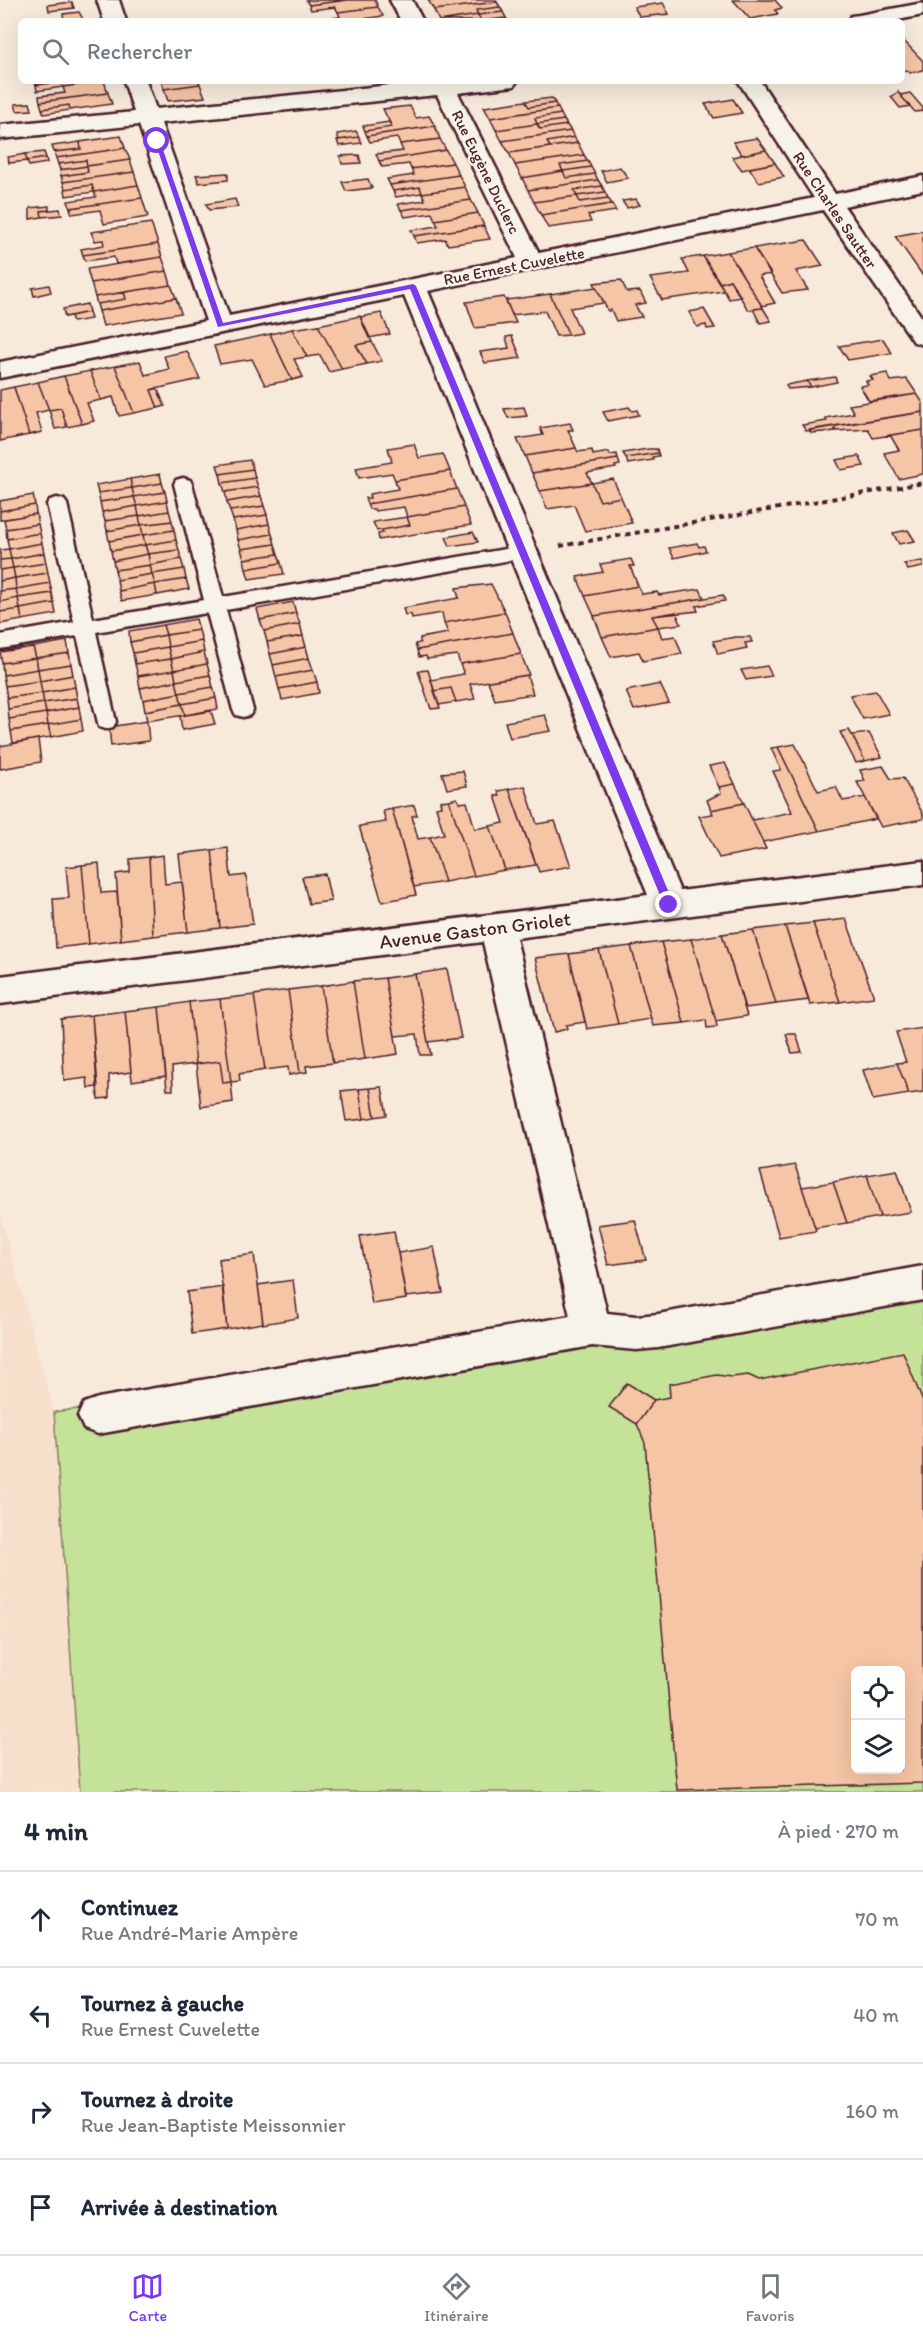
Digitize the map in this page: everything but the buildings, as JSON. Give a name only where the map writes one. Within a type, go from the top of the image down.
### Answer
[{"type":"street","points":[[108,0],[114,18]]},
{"type":"street","points":[[401,0],[410,18]]},
{"type":"street","points":[[875,18],[923,9]]},
{"type":"street","points":[[136,84],[220,325]]},
{"type":"street","points":[[0,132],[148,118],[443,84]]},
{"type":"street","name":"Rue Eugène Duclerc","points":[[443,84],[531,262]]},
{"type":"street","name":"Rue Charles Sautter","points":[[751,84],[829,202],[923,337]]},
{"type":"street","name":"Rue Ernest Cuvelette","points":[[0,370],[923,183]]},
{"type":"street","points":[[413,286],[669,905]]},
{"type":"street","name":"Avenue Gaston Griolet","points":[[14,989],[923,873]]},
{"type":"street","points":[[497,928],[592,1329]]},
{"type":"street","points":[[98,1416],[592,1329],[636,1333],[658,1331],[923,1283]]},
{"type":"lane","points":[[183,484],[243,710]]},
{"type":"lane","points":[[57,504],[106,722]]},
{"type":"lane","points":[[0,642],[523,552]]},
{"type":"path","points":[[523,552],[923,483]]},
{"type":"shaded area","points":[[0,1214],[54,1412],[80,1792],[0,1792]]},
{"type":"green space","points":[[923,1302],[923,1792],[80,1792],[54,1412]]},
{"type":"route","points":[[157,141],[220,325],[413,286],[669,905]]}]
